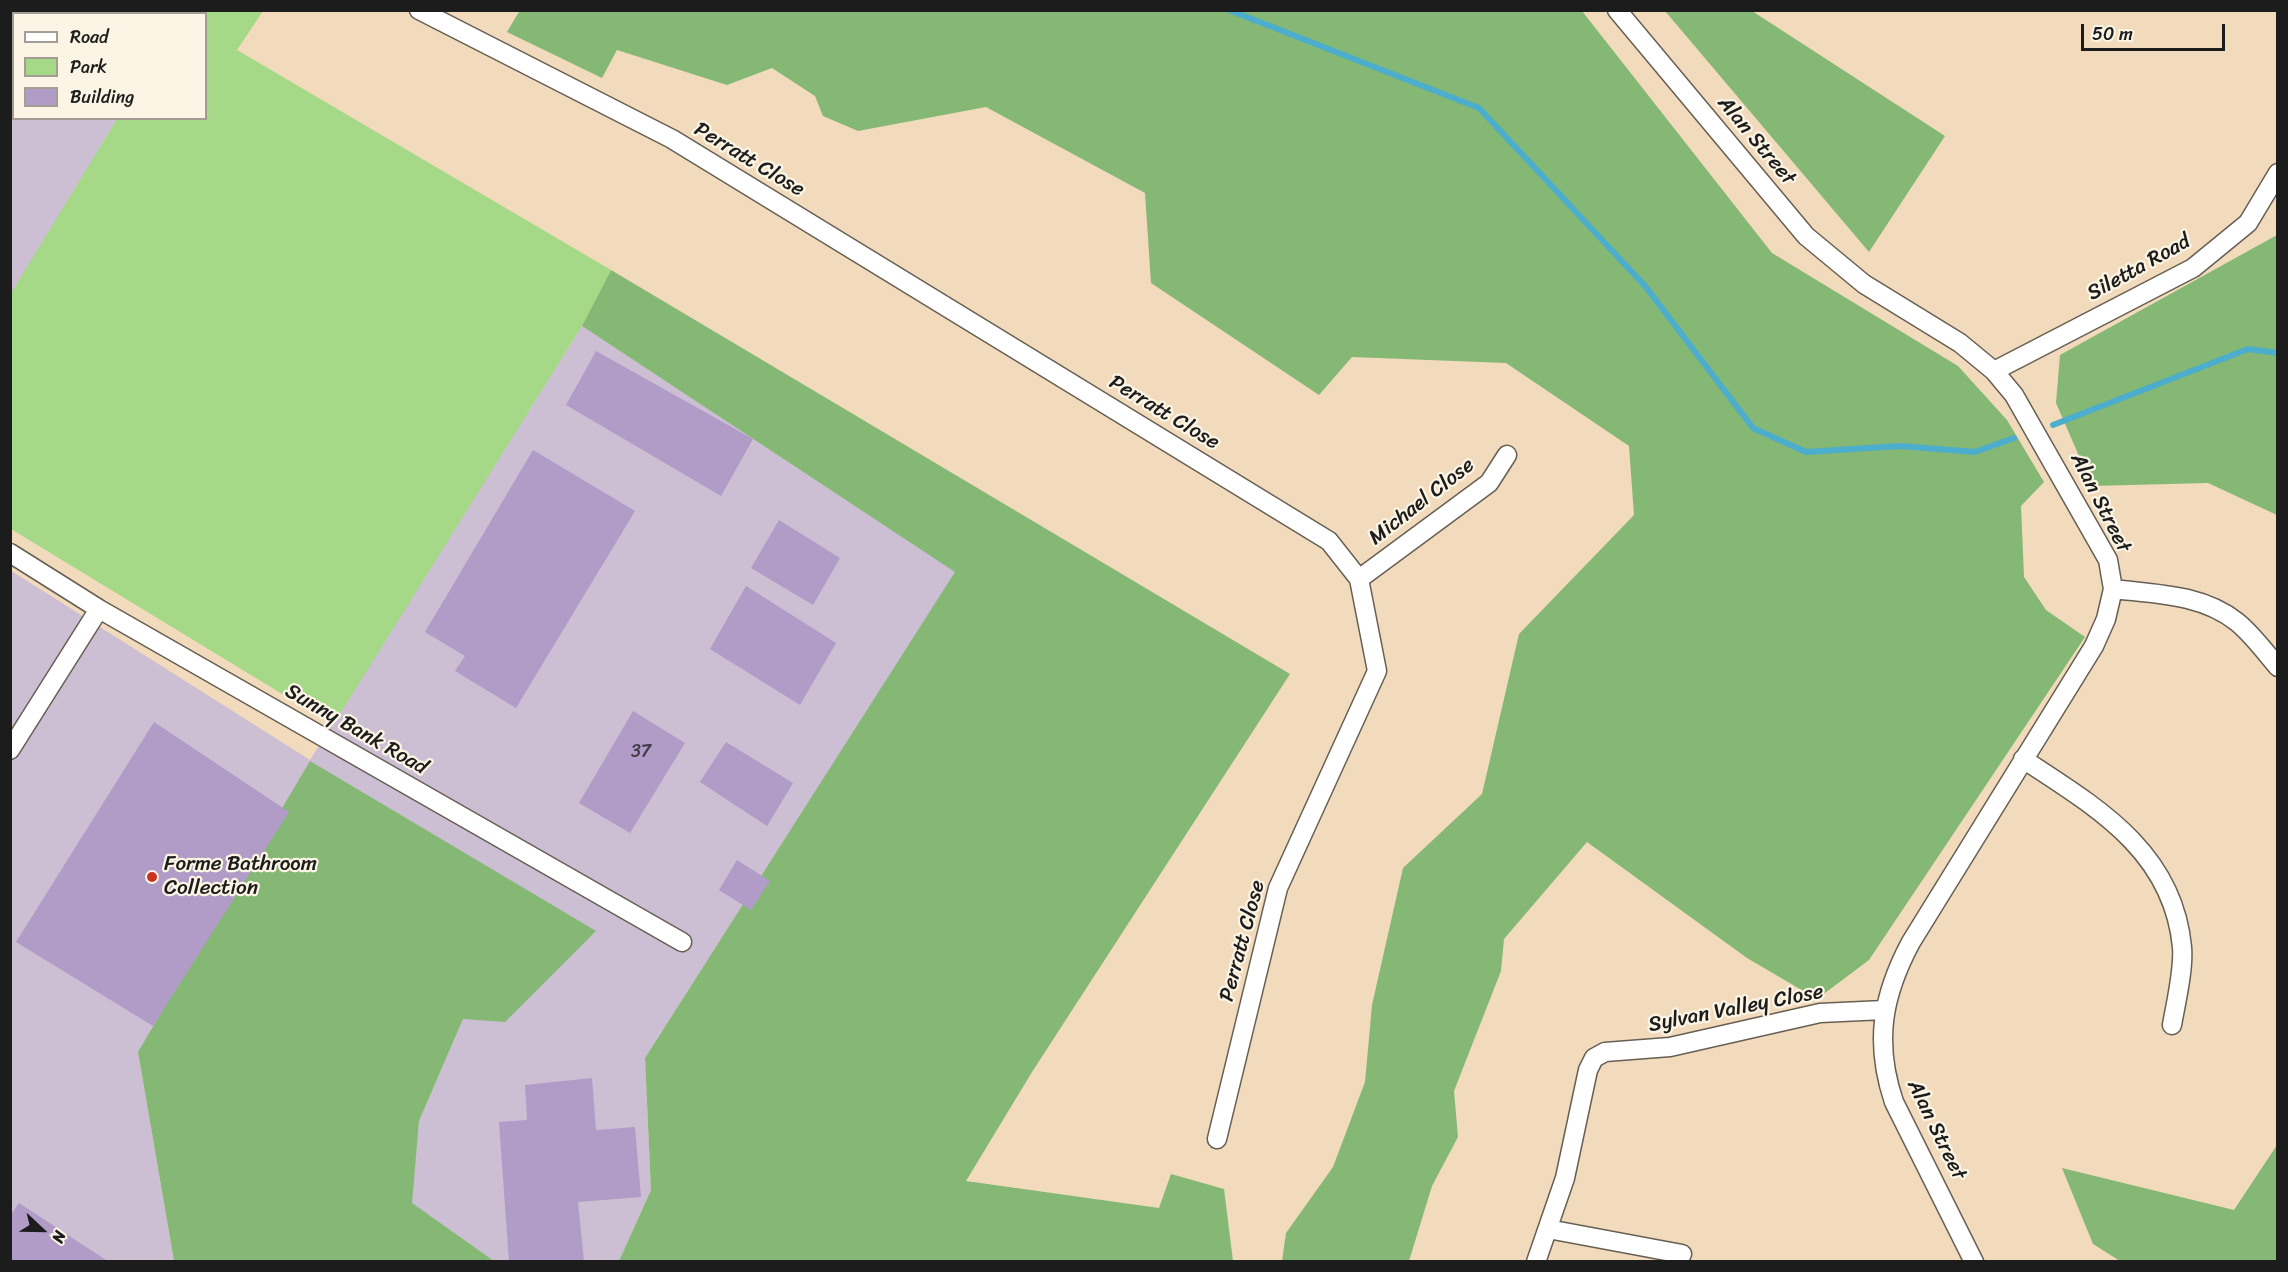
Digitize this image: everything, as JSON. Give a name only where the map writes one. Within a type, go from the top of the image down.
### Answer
[{"type":"street","name":"Perratt Close","points":[[419,10],[682,145],[1329,541],[1359,579],[1377,671],[1278,888],[1216,1139]]},
{"type":"street","name":"Alan Street","points":[[1617,10],[1806,236],[1864,284],[1960,343],[1994,371],[2014,395],[2035,429],[2108,560],[2113,589],[2106,619],[2094,646],[2022,759],[1911,942],[1900,962],[1884,1010],[1886,1078],[1894,1102],[1974,1262]]},
{"type":"street","name":"Siletta Road","points":[[1994,371],[2193,268],[2248,223],[2277,173]]},
{"type":"street","name":"Michael Close","points":[[1359,579],[1488,483],[1507,455]]},
{"type":"street","name":"Sunny Bank Road","points":[[10,553],[99,609],[682,942]]},
{"type":"street","points":[[2113,589],[2183,597],[2211,607],[2238,622],[2277,667]]},
{"type":"street","points":[[10,750],[99,609]]},
{"type":"street","points":[[2022,759],[2101,812],[2145,852],[2173,898],[2183,949],[2172,1025]]},
{"type":"street","name":"Sylvan Valley Close","points":[[1536,1262],[1565,1178],[1588,1070],[1594,1058],[1605,1052],[1670,1047],[1820,1013],[1884,1010]]},
{"type":"street","points":[[1548,1229],[1682,1254]]},
{"type":"shaded area","points":[[11,11],[69,11],[72,12],[12,12],[12,120],[116,120],[11,295]]},
{"type":"shaded area","points":[[582,326],[956,572],[645,1058],[651,1190],[619,1261],[494,1261],[411,1203],[419,1121],[463,1019],[596,932],[138,1052],[174,1261],[11,1262],[10,570],[310,760]]},
{"type":"green space","points":[[70,10],[263,11],[237,50],[611,270],[582,326],[333,725],[11,529],[10,295],[116,120],[207,120],[207,12],[72,12]]},
{"type":"green space","points":[[520,10],[1582,11],[1772,253],[1958,366],[2007,420],[2044,482],[2021,506],[2024,577],[2046,610],[2085,637],[1869,960],[1817,999],[1747,958],[1587,842],[1504,939],[1501,971],[1454,1091],[1458,1137],[1432,1186],[1409,1261],[1282,1261],[1286,1233],[1333,1167],[1365,1082],[1372,1005],[1403,868],[1482,794],[1519,634],[1634,515],[1629,446],[1506,363],[1352,357],[1319,395],[1151,283],[1145,193],[986,107],[858,131],[823,116],[815,96],[772,68],[727,85],[617,50],[602,78],[507,32]]},
{"type":"green space","points":[[1665,11],[1752,11],[1945,136],[1869,252]]},
{"type":"green space","points":[[2277,235],[2277,515],[2208,483],[2092,486],[2056,403],[2060,355]]},
{"type":"green space","points":[[611,270],[1290,674],[1032,1072],[966,1181],[1159,1208],[1171,1174],[1224,1189],[1233,1261],[619,1261],[651,1190],[645,1058],[955,572],[582,326]]},
{"type":"green space","points":[[310,761],[596,931],[505,1022],[463,1019],[419,1121],[412,1203],[494,1261],[174,1261],[138,1052]]},
{"type":"green space","points":[[2277,1145],[2277,1261],[2120,1261],[2093,1244],[2062,1168],[2234,1210]]},
{"type":"building","points":[[10,89],[12,90],[12,112],[10,115]]},
{"type":"building","points":[[596,351],[753,439],[721,496],[566,405]]},
{"type":"building","points":[[533,450],[635,511],[516,708],[455,671],[465,656],[425,632]]},
{"type":"building","points":[[779,520],[840,558],[813,605],[751,568]]},
{"type":"building","points":[[746,586],[836,643],[800,705],[710,649]]},
{"type":"building","points":[[633,711],[685,743],[630,833],[579,803]]},
{"type":"building","name":"Forme Bathroom Collection","points":[[154,722],[289,812],[153,1026],[16,942]]},
{"type":"building","points":[[726,742],[793,783],[767,826],[700,782]]},
{"type":"building","points":[[737,860],[770,881],[751,910],[719,890]]},
{"type":"building","points":[[592,1078],[596,1130],[635,1127],[641,1197],[578,1202],[584,1262],[509,1262],[499,1122],[527,1120],[525,1085]]},
{"type":"building","points":[[19,1203],[109,1262],[10,1262],[10,1216]]},
{"type":"waterway","points":[[1229,10],[1479,108],[1645,286],[1753,428],[1806,452],[1900,446],[1975,452],[2014,438]]},
{"type":"waterway","points":[[2053,425],[2248,349],[2278,353]]},
{"type":"place","name":"Forme Bathroom Collection","points":[[152,877]]}]
